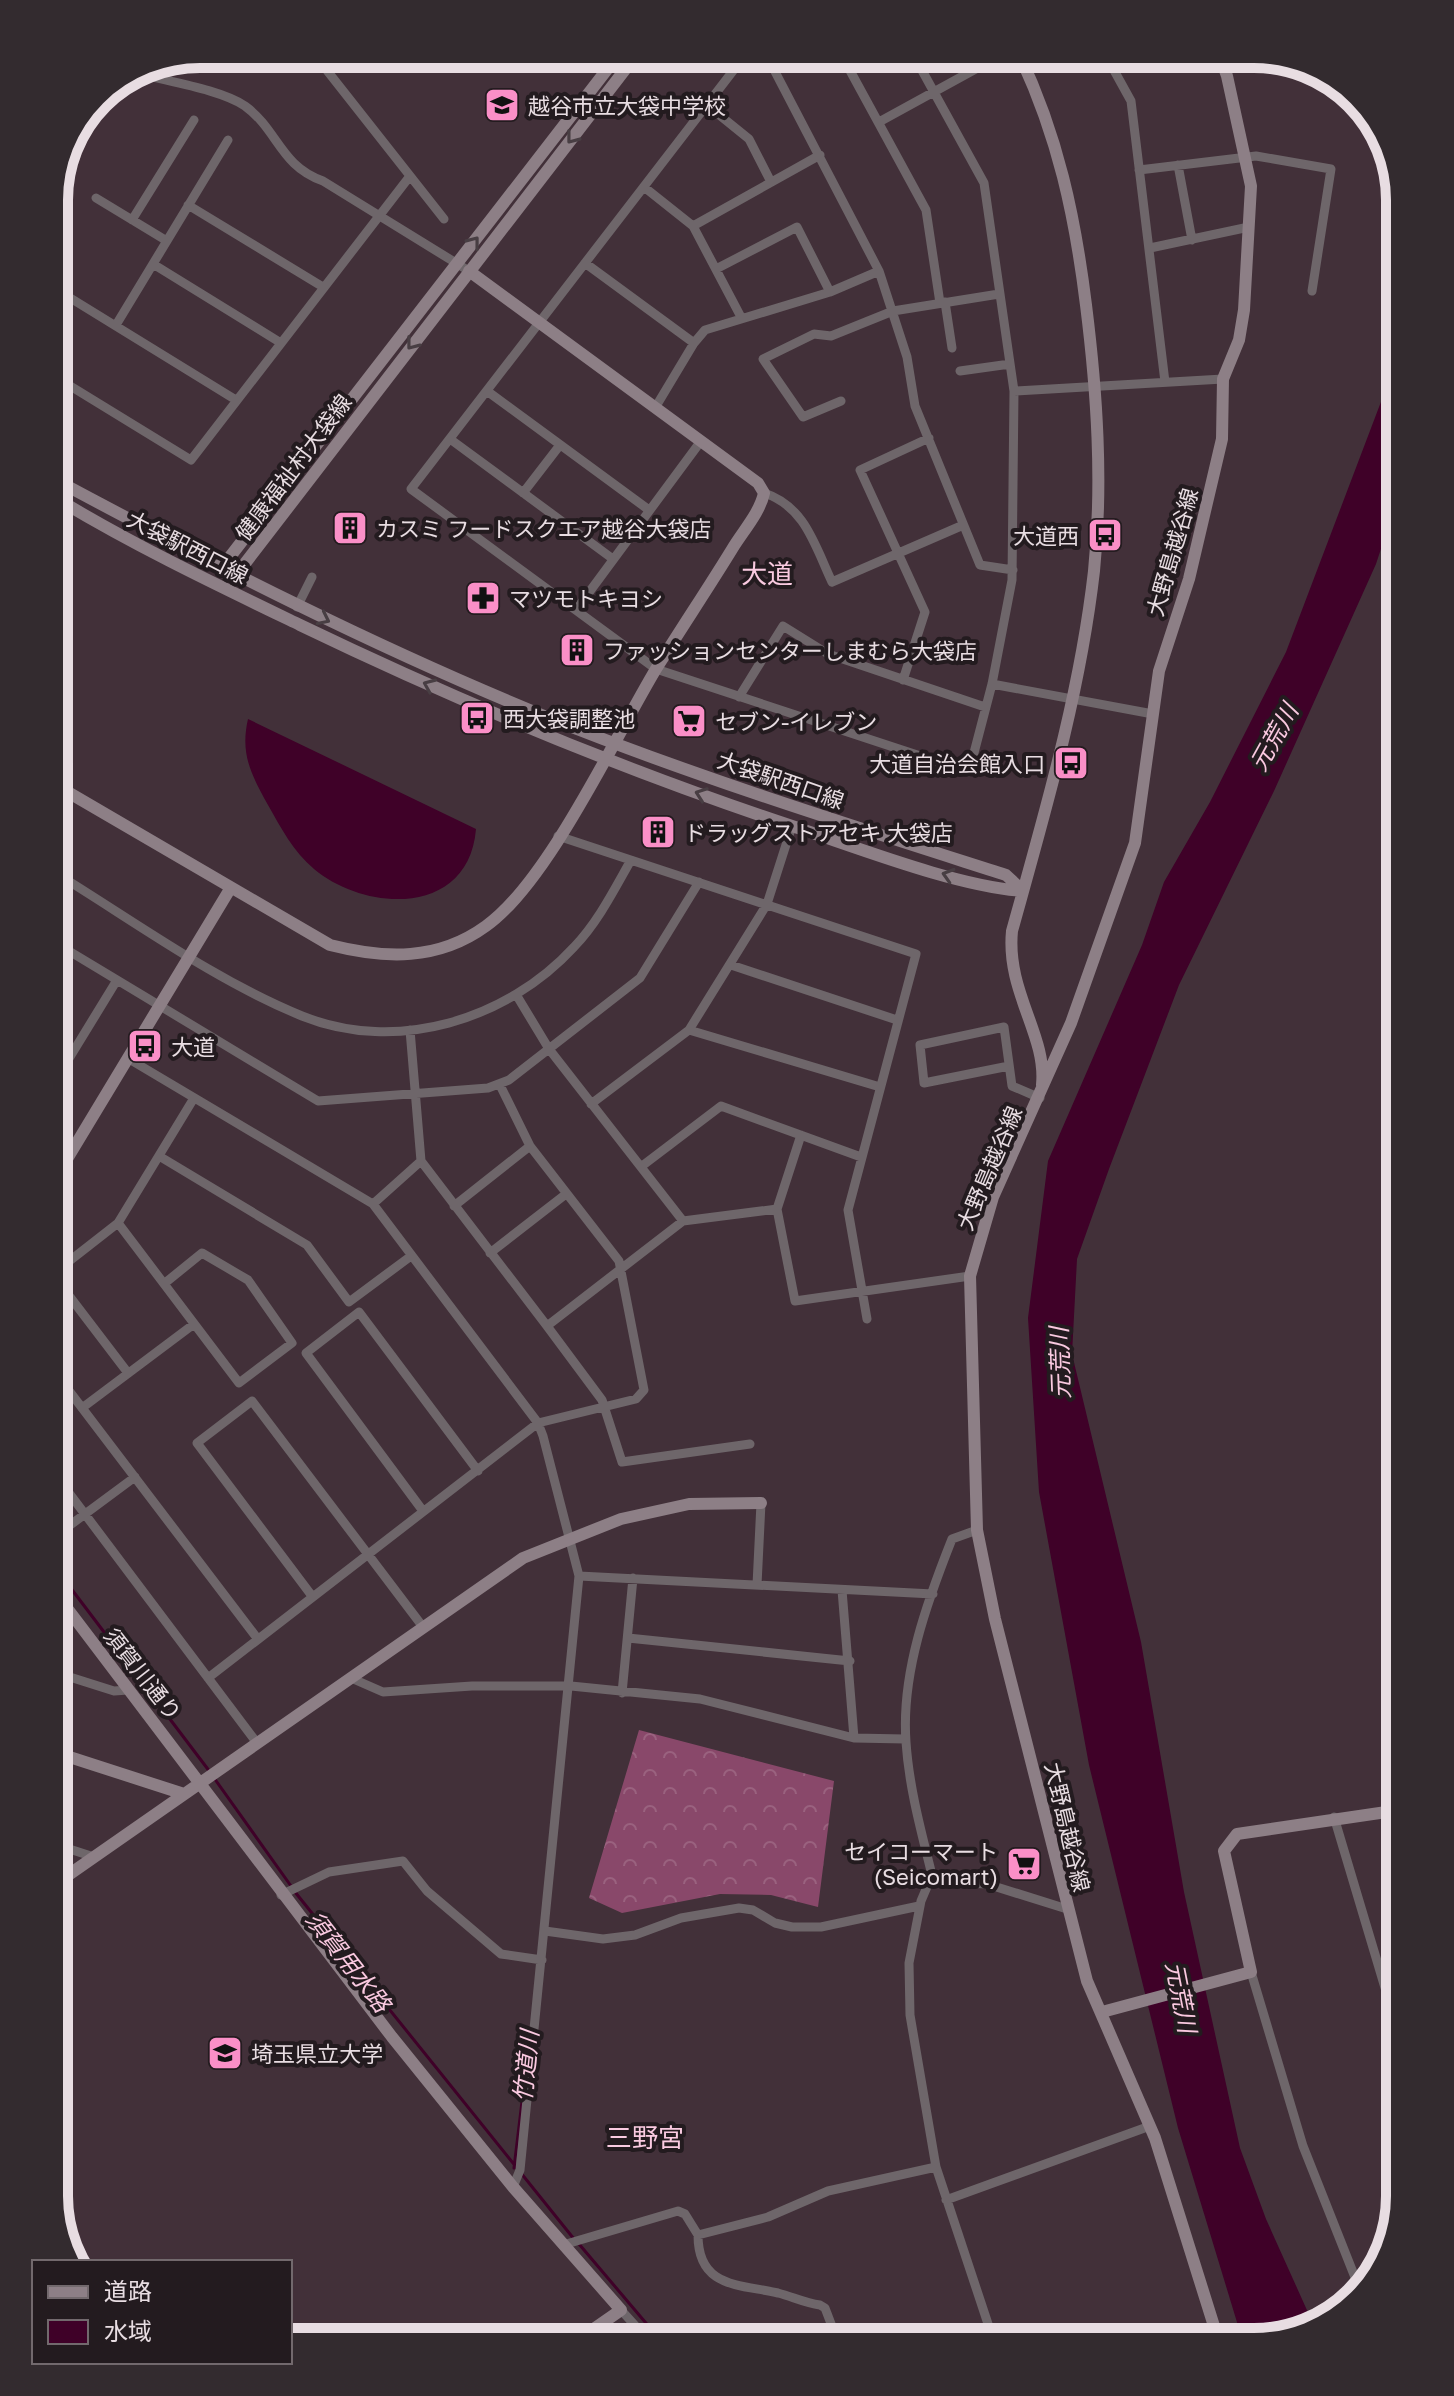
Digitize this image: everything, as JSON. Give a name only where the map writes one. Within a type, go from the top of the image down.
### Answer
[{"type":"street","points":[[325,68],[444,219]]},
{"type":"street","name":"健康福祉村大袋線","points":[[463,268],[609,68]]},
{"type":"street","name":"健康福祉村大袋線","points":[[218,586],[228,573],[229,558],[626,68]]},
{"type":"street","points":[[735,68],[411,489],[656,669],[969,772],[992,684],[1013,570],[1014,391],[984,183],[921,68]]},
{"type":"street","points":[[773,68],[879,271],[907,357],[915,406],[961,526],[980,565],[1013,570]]},
{"type":"street","points":[[849,68],[926,210],[952,348]]},
{"type":"street","points":[[879,122],[978,68]]},
{"type":"street","points":[[1009,1066],[924,1083],[920,1045],[1004,1027],[1012,1086],[1040,1098],[1041,1064],[1014,983],[1010,953],[1073,699],[1094,568],[1096,385],[1067,181],[1041,100],[1026,68]]},
{"type":"street","points":[[1113,68],[1131,101],[1165,382]]},
{"type":"street","name":"大野島越谷線","points":[[1215,2328],[1150,2126],[1087,1981],[995,1619],[977,1530],[970,1276],[993,1197],[1040,1098],[1103,940],[1135,843],[1159,671],[1189,579],[1222,439],[1223,379],[1239,340],[1251,186],[1223,68]]},
{"type":"street","points":[[152,78],[241,104],[260,118],[297,169],[380,215],[463,268],[758,483],[764,493],[778,498],[800,514],[832,582],[961,526]]},
{"type":"street","points":[[707,105],[749,139],[771,182]]},
{"type":"street","points":[[132,220],[194,120]]},
{"type":"street","points":[[116,325],[228,140]]},
{"type":"street","points":[[693,226],[820,155]]},
{"type":"street","points":[[1139,170],[1246,157],[1331,169],[1312,291]]},
{"type":"street","points":[[1178,165],[1192,240]]},
{"type":"street","points":[[68,385],[191,460],[410,176]]},
{"type":"street","points":[[644,187],[693,226],[741,317]]},
{"type":"street","points":[[96,198],[167,241]]},
{"type":"street","points":[[188,205],[323,287]]},
{"type":"street","points":[[716,269],[797,227],[830,292]]},
{"type":"street","points":[[1150,248],[1249,227]]},
{"type":"street","points":[[585,263],[694,343]]},
{"type":"street","points":[[153,264],[281,343]]},
{"type":"street","points":[[655,408],[705,330],[830,292],[879,271]]},
{"type":"street","points":[[841,401],[803,417],[763,359],[814,334],[831,336],[893,311],[999,294]]},
{"type":"street","points":[[68,296],[236,400]]},
{"type":"street","points":[[960,371],[1010,364]]},
{"type":"street","points":[[1014,391],[1223,379]]},
{"type":"street","points":[[487,391],[649,510]]},
{"type":"street","points":[[903,680],[925,612],[860,470],[929,438]]},
{"type":"street","points":[[450,439],[613,559]]},
{"type":"street","points":[[576,610],[701,441]]},
{"type":"street","points":[[523,493],[560,445]]},
{"type":"street","name":"大袋駅西口線","points":[[68,487],[297,607],[613,743],[798,808],[1006,875],[1023,891]]},
{"type":"street","points":[[68,792],[330,945],[365,954],[400,957],[458,942],[487,926],[509,905],[558,836],[764,493]]},
{"type":"street","name":"大袋駅西口線","points":[[68,505],[218,586],[390,669],[604,759],[792,826],[995,889],[1023,891]]},
{"type":"street","points":[[297,607],[312,577]]},
{"type":"street","points":[[739,697],[783,626],[828,654],[985,707]]},
{"type":"street","points":[[992,684],[1153,714]]},
{"type":"street","points":[[591,1104],[689,1030],[767,904],[792,826]]},
{"type":"street","points":[[558,836],[916,954],[848,1210],[867,1319]]},
{"type":"street","points":[[68,881],[254,993],[316,1021],[365,1030],[410,1030],[454,1022],[517,996],[550,970],[582,938],[631,860]]},
{"type":"street","points":[[68,951],[318,1101],[414,1095],[500,1085],[549,1049],[640,978],[699,882]]},
{"type":"street","points":[[68,1158],[230,889]]},
{"type":"street","points":[[731,965],[897,1020]]},
{"type":"street","points":[[68,1060],[117,980]]},
{"type":"street","points":[[517,996],[549,1049],[683,1221]]},
{"type":"street","points":[[410,1030],[421,1161],[605,1406],[622,1462],[750,1444]]},
{"type":"street","points":[[689,1030],[880,1087]]},
{"type":"street","points":[[129,1059],[373,1204],[538,1423],[579,1576],[571,1686],[520,2170],[513,2187]]},
{"type":"street","points":[[208,1678],[538,1423],[636,1399],[644,1390],[622,1267],[530,1146],[500,1085]]},
{"type":"street","points":[[68,1263],[118,1223],[194,1098]]},
{"type":"street","points":[[642,1166],[721,1106],[861,1157]]},
{"type":"street","points":[[801,1135],[777,1209],[795,1301],[970,1276]]},
{"type":"street","points":[[454,1206],[530,1146]]},
{"type":"street","points":[[159,1156],[307,1245],[349,1302],[411,1256]]},
{"type":"street","points":[[373,1204],[421,1161]]},
{"type":"street","points":[[490,1253],[566,1194]]},
{"type":"street","points":[[547,1326],[683,1221],[777,1209]]},
{"type":"street","points":[[118,1223],[239,1383],[292,1343],[248,1280],[202,1253],[165,1283]]},
{"type":"street","points":[[68,1293],[128,1373]]},
{"type":"street","points":[[423,1511],[306,1353],[359,1312],[478,1471]]},
{"type":"street","points":[[82,1408],[194,1324]]},
{"type":"street","points":[[68,1390],[257,1638]]},
{"type":"street","points":[[312,1596],[197,1443],[252,1401],[423,1627]]},
{"type":"street","points":[[68,1527],[135,1477]]},
{"type":"street","points":[[68,1492],[257,1743]]},
{"type":"street","points":[[68,1875],[523,1558],[570,1537],[621,1519],[689,1504],[761,1503],[757,1585]]},
{"type":"street","points":[[977,1530],[952,1539],[916,1642],[905,1739],[910,1779],[932,1875],[919,1906],[909,1963],[910,2015],[936,2167],[989,2328]]},
{"type":"street","points":[[579,1576],[933,1594]]},
{"type":"street","points":[[622,1693],[633,1578]]},
{"type":"street","points":[[842,1590],[854,1738]]},
{"type":"street","name":"須賀川通り","points":[[68,1610],[201,1782],[281,1895],[513,2187],[621,2310]]},
{"type":"street","points":[[628,1638],[850,1661]]},
{"type":"street","points":[[68,1676],[114,1691],[128,1690]]},
{"type":"street","points":[[351,1678],[383,1692],[472,1686],[571,1686],[700,1699],[854,1738],[905,1739]]},
{"type":"street","points":[[68,1757],[184,1794]]},
{"type":"street","points":[[1356,2279],[1303,2146],[1251,1972],[1224,1851],[1237,1834],[1386,1811]]},
{"type":"street","points":[[1334,1817],[1386,1991]]},
{"type":"street","points":[[68,1849],[94,1857]]},
{"type":"street","points":[[281,1895],[329,1872],[403,1861],[427,1891],[501,1954],[542,1960]]},
{"type":"street","points":[[932,1875],[944,1882],[987,1884],[1067,1909]]},
{"type":"street","points":[[545,1931],[614,1938],[635,1935],[681,1918],[739,1908],[753,1910],[775,1923],[792,1927],[821,1927],[919,1906]]},
{"type":"street","points":[[1102,2012],[1251,1972]]},
{"type":"street","points":[[946,2200],[1150,2126]]},
{"type":"street","points":[[698,2235],[768,2217],[828,2191],[936,2167]]},
{"type":"street","points":[[563,2245],[678,2211],[685,2214],[698,2235],[701,2259],[709,2271],[744,2289],[820,2305],[825,2308],[833,2328]]},
{"type":"street","points":[[595,2328],[621,2310],[637,2328]]},
{"type":"green space","points":[[639,1730],[834,1781],[818,1907],[771,1895],[720,1894],[622,1913],[589,1898]]},
{"type":"water","name":"元荒川","points":[[1386,389],[1386,534],[1376,564],[1274,791],[1179,985],[1077,1259],[1072,1354],[1141,1642],[1184,1892],[1240,2148],[1266,2219],[1309,2315],[1280,2325],[1239,2328],[1178,2128],[1089,1765],[1039,1492],[1028,1318],[1048,1161],[1142,945],[1164,882],[1210,802],[1286,652]]},
{"type":"water","points":[[248,719],[476,829],[469,858],[455,878],[436,891],[412,898],[387,899],[361,894],[336,883],[314,869],[300,855],[268,805],[246,753]]},
{"type":"waterway","name":"須賀用水路","points":[[68,1584],[210,1772]]},
{"type":"waterway","name":"須賀用水路","points":[[214,1778],[291,1886]]},
{"type":"waterway","name":"須賀用水路","points":[[295,1892],[574,2239]]},
{"type":"waterway","name":"竹道川","points":[[514,2168],[524,2085]]},
{"type":"waterway","name":"須賀用水路","points":[[579,2244],[650,2328]]},
{"type":"place","name":"越谷市立大袋中学校","points":[[502,105]]},
{"type":"place","name":"カスミ フードスクエア越谷大袋店","points":[[350,528]]},
{"type":"place","name":"大道西","points":[[1105,535]]},
{"type":"place","name":"マツモトキヨシ","points":[[483,598]]},
{"type":"place","name":"ファッションセンターしまむら大袋店","points":[[577,650]]},
{"type":"place","name":"西大袋調整池","points":[[477,718]]},
{"type":"place","name":"セブン-イレブン","points":[[689,721]]},
{"type":"place","name":"大道自治会館入口","points":[[1071,763]]},
{"type":"place","name":"ドラッグストアセキ 大袋店","points":[[658,832]]},
{"type":"place","name":"大道","points":[[145,1046]]},
{"type":"place","name":"セイコーマート (Seicomart)","points":[[1024,1864]]},
{"type":"place","name":"埼玉県立大学","points":[[225,2053]]},
{"type":"district","name":"大道","points":[[767,573]]},
{"type":"district","name":"三野宮","points":[[645,2137]]}]
